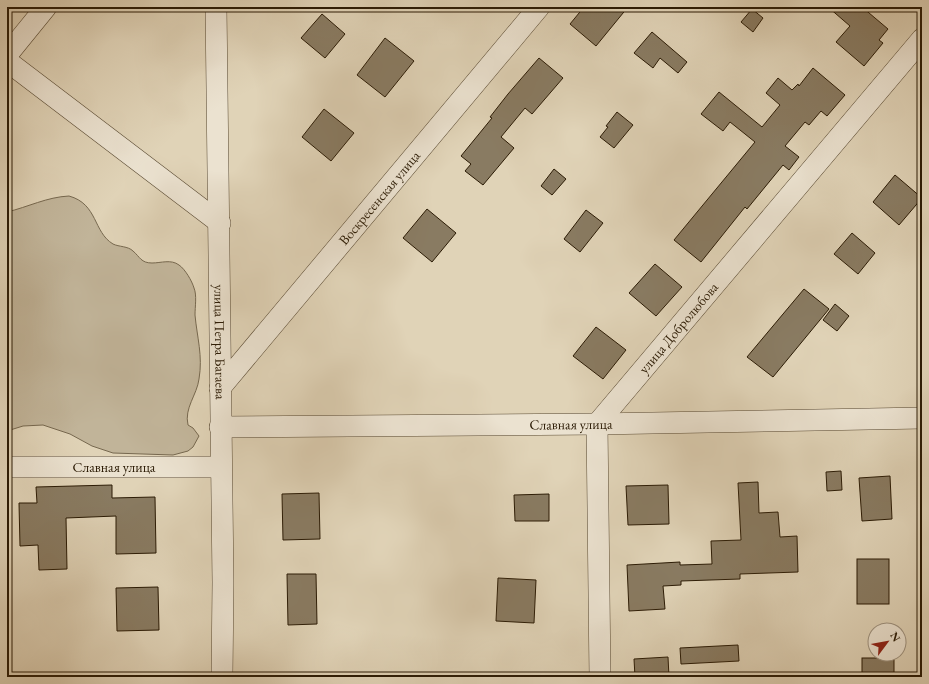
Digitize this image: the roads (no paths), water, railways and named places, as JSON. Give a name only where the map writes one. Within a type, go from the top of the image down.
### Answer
[{"type":"street","points":[[7,54],[46,7]]},
{"type":"street","name":"улица Петра Багаева","points":[[216,7],[220,223],[220,427],[223,582],[222,677]]},
{"type":"street","name":"Воскресенская улица","points":[[220,388],[538,7]]},
{"type":"street","name":"улица Добролюбова","points":[[597,424],[922,39]]},
{"type":"street","points":[[7,61],[220,223]]},
{"type":"street","name":"Славная улица","points":[[220,427],[597,424],[922,418]]},
{"type":"street","points":[[597,424],[600,677]]},
{"type":"street","name":"Славная улица","points":[[7,467],[221,467]]}]
